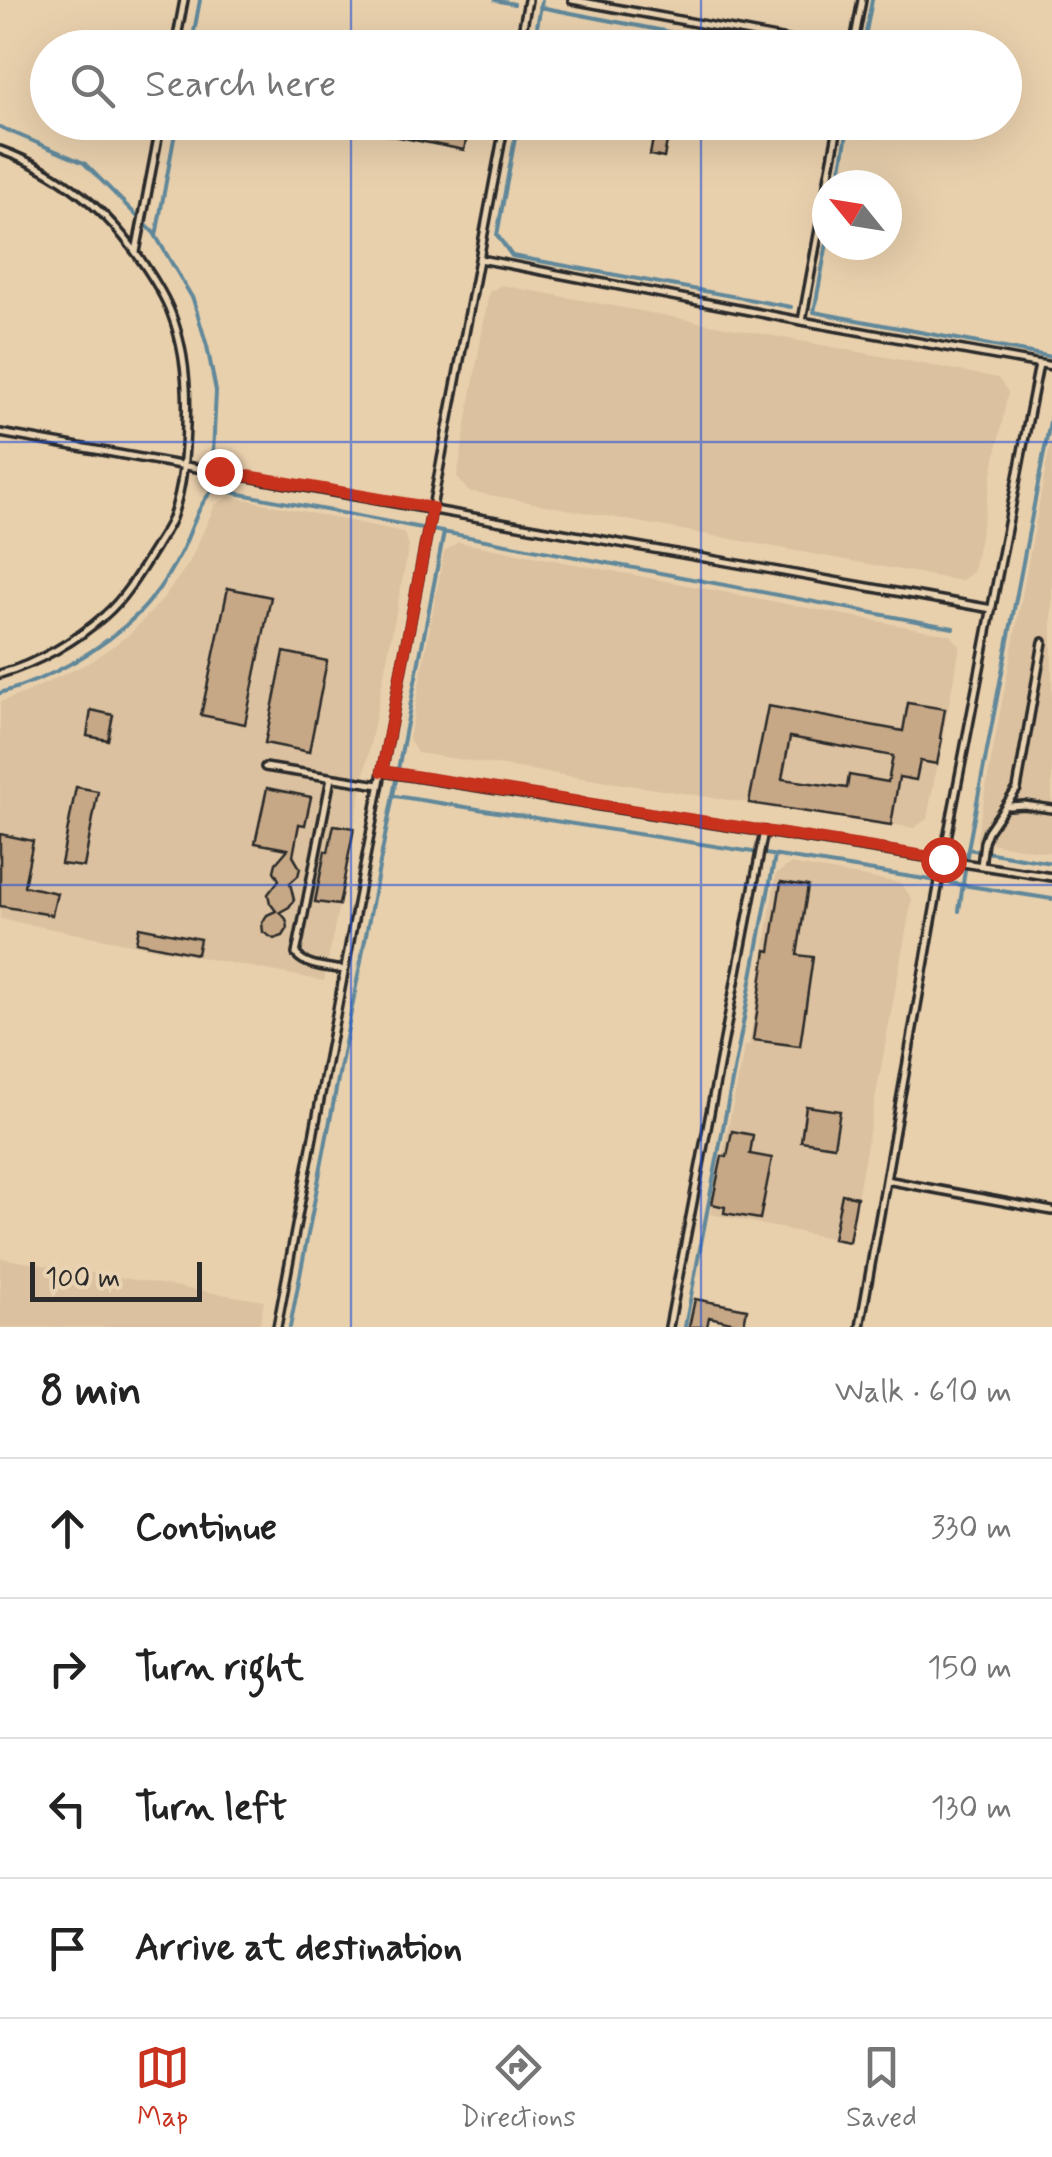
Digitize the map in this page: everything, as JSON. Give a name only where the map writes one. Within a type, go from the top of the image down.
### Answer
[{"type":"lane","points":[[178,30],[184,0]]},
{"type":"lane","points":[[522,30],[528,0]]},
{"type":"lane","points":[[572,0],[733,30]]},
{"type":"lane","points":[[856,30],[862,0]]},
{"type":"lane","points":[[136,252],[157,140]]},
{"type":"lane","points":[[277,1327],[502,140]]},
{"type":"lane","points":[[830,170],[836,140]]},
{"type":"lane","points":[[0,150],[64,182],[96,207],[136,252],[171,311],[183,352],[188,394],[184,466],[172,518],[143,567],[108,613],[66,644],[0,674]]},
{"type":"lane","points":[[479,259],[1052,366]]},
{"type":"lane","points":[[802,321],[813,260]]},
{"type":"lane","points":[[860,1327],[943,859],[1039,364]]},
{"type":"lane","points":[[0,434],[992,609]]},
{"type":"lane","points":[[981,866],[988,831],[1018,789],[1043,642]]},
{"type":"lane","points":[[265,766],[380,784]]},
{"type":"lane","points":[[382,771],[1052,877]]},
{"type":"lane","points":[[331,778],[296,954],[306,963],[344,970]]},
{"type":"lane","points":[[1006,807],[1024,804],[1052,809]]},
{"type":"lane","points":[[670,1327],[764,831]]},
{"type":"lane","points":[[886,1180],[1052,1211]]},
{"type":"shaded area","points":[[501,285],[998,378],[1008,392],[973,572],[961,581],[468,491],[457,477],[489,292]]},
{"type":"shaded area","points":[[1052,435],[1052,853],[976,841]]},
{"type":"shaded area","points":[[229,496],[403,532],[409,546],[324,981],[0,919],[0,702],[92,661],[131,633],[189,563],[215,505]]},
{"type":"shaded area","points":[[458,542],[951,635],[960,646],[927,819],[914,828],[417,753],[409,739],[444,552]]},
{"type":"shaded area","points":[[790,864],[901,883],[912,899],[849,1242],[710,1214],[745,1046],[749,1046],[776,874]]},
{"type":"shaded area","points":[[0,1258],[264,1301],[259,1327],[0,1327]]},
{"type":"building","points":[[414,140],[466,140],[464,150]]},
{"type":"building","points":[[653,140],[667,140],[664,158],[650,155]]},
{"type":"building","points":[[228,588],[271,597],[245,724],[201,715]]},
{"type":"building","points":[[284,652],[327,661],[309,752],[265,743]]},
{"type":"building","points":[[908,703],[945,709],[937,764],[920,761],[916,780],[899,777],[891,825],[749,803],[768,706],[903,731]],"holes":[[[790,737],[893,756],[888,782],[849,775],[847,788],[782,779]]]},
{"type":"building","points":[[91,710],[113,715],[108,740],[87,736]]},
{"type":"building","points":[[76,787],[98,791],[84,867],[61,864]]},
{"type":"building","points":[[267,788],[311,797],[305,825],[299,824],[293,856],[300,868],[290,883],[294,900],[280,912],[288,928],[283,936],[274,939],[263,932],[262,923],[276,911],[268,894],[279,880],[274,871],[276,863],[288,849],[255,843]]},
{"type":"building","points":[[334,825],[354,828],[339,905],[315,902]]},
{"type":"building","points":[[0,834],[33,841],[24,886],[57,893],[52,915],[0,906]]},
{"type":"building","points":[[781,882],[808,886],[797,955],[813,957],[800,1046],[753,1040]]},
{"type":"building","points":[[139,927],[200,939],[197,954],[136,942]]},
{"type":"building","points":[[806,1106],[840,1111],[834,1146],[801,1141]]},
{"type":"building","points":[[732,1131],[753,1135],[750,1154],[772,1158],[760,1219],[724,1213],[725,1207],[712,1204],[722,1156],[727,1157]]},
{"type":"building","points":[[842,1194],[857,1197],[849,1242],[833,1239]]},
{"type":"building","points":[[695,1299],[747,1309],[744,1325],[709,1317],[707,1327],[689,1327]]},
{"type":"waterway","points":[[194,30],[200,0]]},
{"type":"waterway","points":[[495,0],[514,4]]},
{"type":"waterway","points":[[536,30],[542,0]]},
{"type":"waterway","points":[[866,30],[872,0]]},
{"type":"waterway","points":[[540,7],[659,30]]},
{"type":"waterway","points":[[0,127],[30,140]]},
{"type":"waterway","points":[[30,140],[84,163],[154,233],[193,299],[216,391],[213,454]]},
{"type":"waterway","points":[[156,236],[174,140]]},
{"type":"waterway","points":[[515,140],[497,235],[512,256],[791,307]]},
{"type":"waterway","points":[[841,170],[846,140]]},
{"type":"waterway","points":[[824,260],[814,312],[1052,357]]},
{"type":"waterway","points":[[959,911],[1052,411]]},
{"type":"waterway","points":[[0,693],[74,662],[139,613],[170,571],[203,503],[214,489],[953,628]]},
{"type":"waterway","points":[[290,1327],[444,532]]},
{"type":"waterway","points":[[395,796],[1052,899]]},
{"type":"waterway","points":[[968,849],[1052,863]]},
{"type":"waterway","points":[[685,1327],[775,856]]},
{"type":"route","points":[[219,471],[432,508],[382,771],[943,859]]}]
